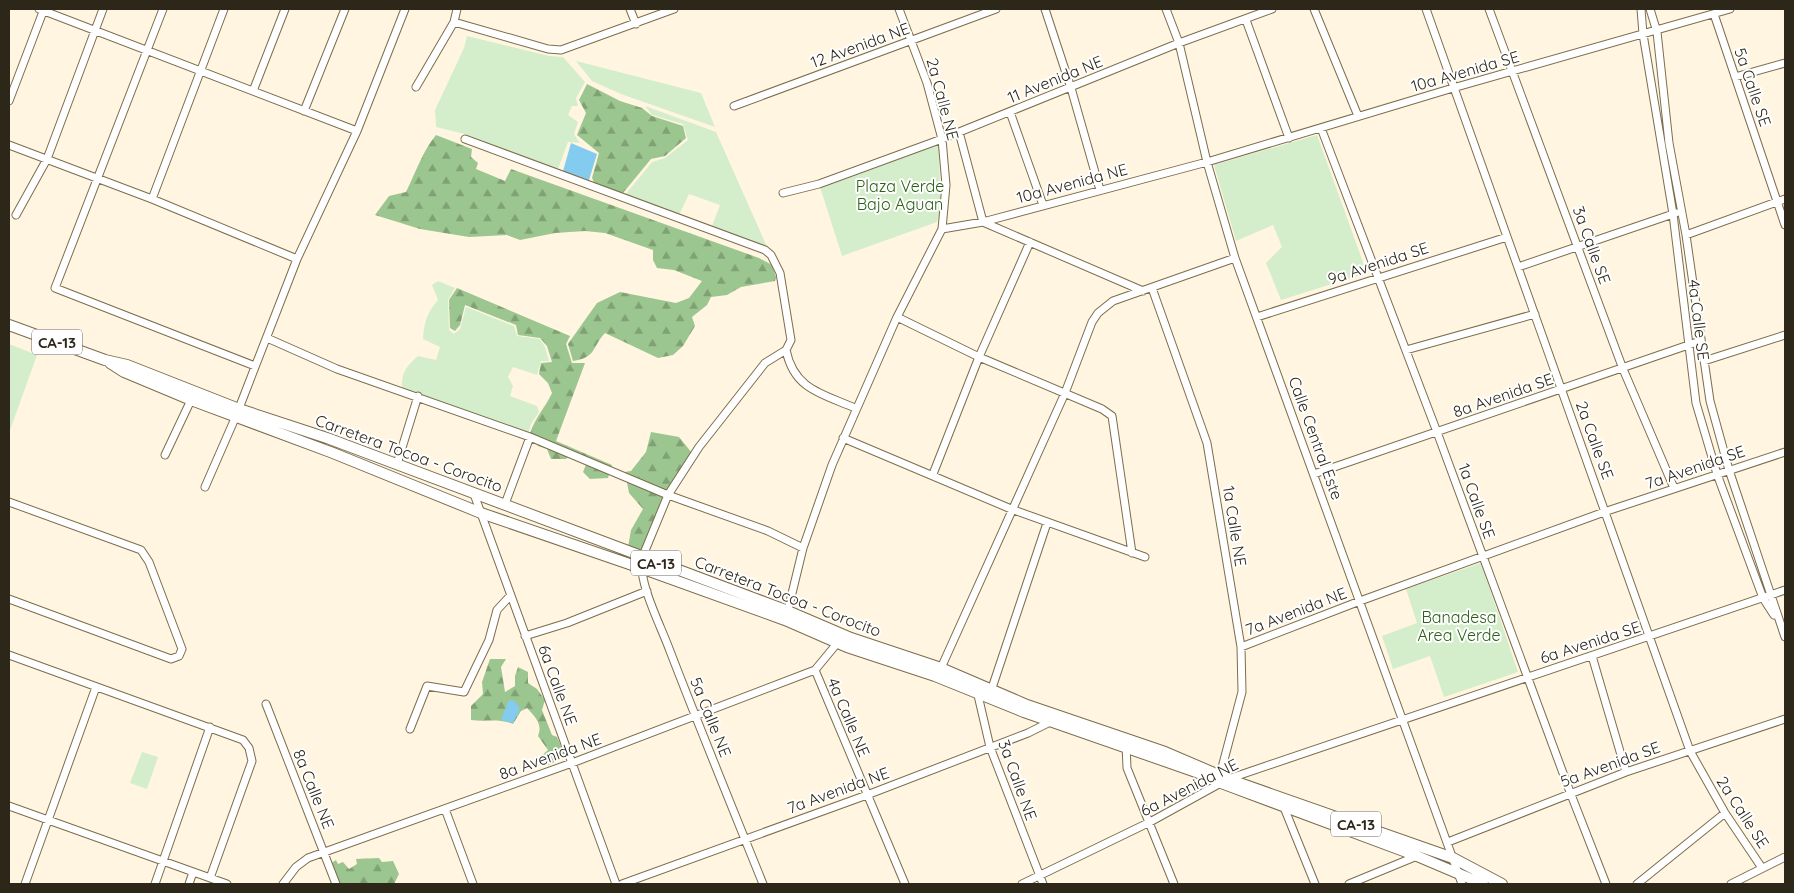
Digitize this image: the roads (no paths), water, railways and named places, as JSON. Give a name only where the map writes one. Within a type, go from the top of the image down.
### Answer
[{"type":"main road","name":"Carretera Tocoa - Corocito","points":[[9,325],[105,360],[127,365],[481,513],[641,563],[786,616],[941,668],[992,688],[1056,719]]},
{"type":"main road","name":"Carretera Tocoa - Corocito","points":[[105,360],[124,372],[190,400],[327,438],[505,504],[641,563]]},
{"type":"main road","name":"Carretera Tocoa - Corocito","points":[[786,616],[838,644],[935,676],[977,695],[1056,719],[1223,779]]},
{"type":"main road","name":"CA-13","points":[[1223,779],[1456,871],[1483,884]]},
{"type":"main road","name":"CA-13","points":[[1282,801],[1453,858],[1502,884]]},
{"type":"street","points":[[9,101],[42,9],[356,131]]},
{"type":"street","points":[[16,215],[47,159],[103,9]]},
{"type":"street","points":[[163,9],[55,288],[255,366]]},
{"type":"street","points":[[152,199],[224,9]]},
{"type":"street","points":[[253,91],[285,9]]},
{"type":"street","points":[[304,111],[345,9]]},
{"type":"street","points":[[205,488],[238,413],[297,259],[356,131],[405,9]]},
{"type":"street","points":[[630,9],[636,24]]},
{"type":"street","points":[[454,22],[548,49],[561,50],[674,9]]},
{"type":"street","name":"2a Calle NE","points":[[899,9],[927,83],[942,139],[946,185],[942,229]]},
{"type":"street","name":"12 Avenida NE","points":[[734,106],[996,9]]},
{"type":"street","points":[[1045,9],[1071,88],[1100,190]]},
{"type":"street","name":"Calle Central Este","points":[[1166,9],[1179,43],[1207,162],[1234,258],[1462,884]]},
{"type":"street","name":"11 Avenida NE","points":[[783,193],[820,184],[942,139],[1179,43],[1272,9]]},
{"type":"street","points":[[1314,9],[1358,116]]},
{"type":"street","name":"2a Calle SE","points":[[1426,9],[1690,750],[1725,813],[1762,868]]},
{"type":"street","name":"3a Calle SE","points":[[1489,9],[1623,368],[1674,488]]},
{"type":"street","name":"4a Calle SE","points":[[1641,9],[1643,34],[1672,214],[1696,403],[1717,474],[1763,598],[1779,622]]},
{"type":"street","name":"4a Calle SE","points":[[1650,9],[1656,32],[1669,143],[1686,235],[1710,401],[1729,470],[1785,637]]},
{"type":"street","name":"10a Avenida SE","points":[[1207,162],[1453,88],[1643,34],[1656,32],[1730,9]]},
{"type":"street","points":[[416,87],[454,22],[455,10]]},
{"type":"street","name":"5a Calle SE","points":[[1714,14],[1735,78],[1782,201],[1785,225]]},
{"type":"street","points":[[1246,20],[1288,138]]},
{"type":"street","points":[[1735,78],[1785,63]]},
{"type":"street","points":[[1010,112],[1043,205]]},
{"type":"street","name":"1a Calle SE","points":[[1321,128],[1606,884]]},
{"type":"street","points":[[959,132],[982,222],[1143,291]]},
{"type":"street","points":[[465,139],[765,250],[777,264],[782,282],[791,340],[786,350],[766,363],[713,428],[668,495],[641,563]]},
{"type":"street","points":[[9,145],[152,199],[297,259]]},
{"type":"street","name":"10a Avenida NE","points":[[942,229],[982,222],[1207,162]]},
{"type":"street","points":[[1686,235],[1782,201]]},
{"type":"street","points":[[1518,267],[1682,211]]},
{"type":"street","points":[[786,616],[803,548],[822,490],[855,408],[897,317],[942,229]]},
{"type":"street","name":"9a Avenida SE","points":[[1257,317],[1507,237]]},
{"type":"street","points":[[932,474],[979,357],[1030,242]]},
{"type":"street","points":[[941,668],[1065,392],[1092,322],[1098,312],[1113,302],[1234,258]]},
{"type":"street","name":"1a Calle NE","points":[[1152,288],[1207,443],[1241,647],[1242,692],[1223,779]]},
{"type":"street","points":[[1406,350],[1535,314]]},
{"type":"street","points":[[897,317],[979,357],[1102,409],[1112,416],[1132,553]]},
{"type":"street","points":[[1704,361],[1785,335]]},
{"type":"street","points":[[267,338],[337,369],[530,437],[668,495],[768,531],[803,548]]},
{"type":"street","name":"8a Avenida SE","points":[[1314,474],[1688,346],[1700,340]]},
{"type":"street","points":[[786,350],[794,374],[808,388],[855,408]]},
{"type":"street","points":[[396,464],[418,396]]},
{"type":"street","points":[[164,455],[190,400]]},
{"type":"street","points":[[505,504],[530,437]]},
{"type":"street","points":[[844,438],[1011,509],[1145,557]]},
{"type":"street","name":"7a Avenida SE","points":[[1360,601],[1484,558],[1606,511],[1785,452]]},
{"type":"street","name":"6a Calle NE","points":[[474,494],[616,884]]},
{"type":"street","points":[[9,502],[141,550],[148,562],[182,649],[179,656],[170,659],[9,599]]},
{"type":"street","points":[[992,688],[1047,523]]},
{"type":"street","name":"5a Calle NE","points":[[641,563],[647,591],[763,884]]},
{"type":"street","name":"6a Avenida SE","points":[[1403,720],[1785,590]]},
{"type":"street","points":[[525,636],[567,623],[647,591]]},
{"type":"street","points":[[410,729],[427,686],[464,692],[489,640],[497,610],[510,596]]},
{"type":"street","name":"7a Avenida NE","points":[[1241,647],[1360,601]]},
{"type":"street","points":[[815,670],[838,644],[843,634]]},
{"type":"street","points":[[9,654],[243,740],[249,748],[252,762],[210,878]]},
{"type":"street","points":[[1592,656],[1626,772]]},
{"type":"street","name":"8a Avenida NE","points":[[283,884],[296,867],[308,858],[572,763],[815,670]]},
{"type":"street","name":"4a Calle NE","points":[[815,670],[905,884]]},
{"type":"street","name":"3a Calle NE","points":[[976,682],[977,695],[990,747],[1043,884]]},
{"type":"street","points":[[25,884],[96,687]]},
{"type":"street","name":"8a Calle NE","points":[[266,704],[336,884]]},
{"type":"street","name":"7a Avenida NE","points":[[622,884],[867,794],[990,747],[1056,719]]},
{"type":"street","name":"5a Avenida SE","points":[[1448,842],[1570,792],[1785,719]]},
{"type":"street","name":"6a Avenida NE","points":[[1022,884],[1150,822],[1223,779],[1403,720]]},
{"type":"street","points":[[155,884],[210,727]]},
{"type":"street","points":[[1126,744],[1127,768],[1174,884]]},
{"type":"street","points":[[1282,801],[1314,884]]},
{"type":"street","points":[[9,806],[227,884]]},
{"type":"street","points":[[445,809],[474,884]]},
{"type":"street","points":[[1636,884],[1725,813]]},
{"type":"street","points":[[1349,884],[1417,856]]},
{"type":"street","points":[[1730,884],[1785,857]]},
{"type":"street","points":[[189,884],[193,872]]},
{"type":"water","points":[[571,143],[597,154],[589,180],[563,171]]},
{"type":"water","points":[[509,700],[515,701],[520,709],[513,723],[501,720]]},
{"type":"park label","name":"Plaza Verde Bajo Aguan","points":[[900,195]]},
{"type":"park label","name":"Banadesa Area Verde","points":[[1459,626]]}]
